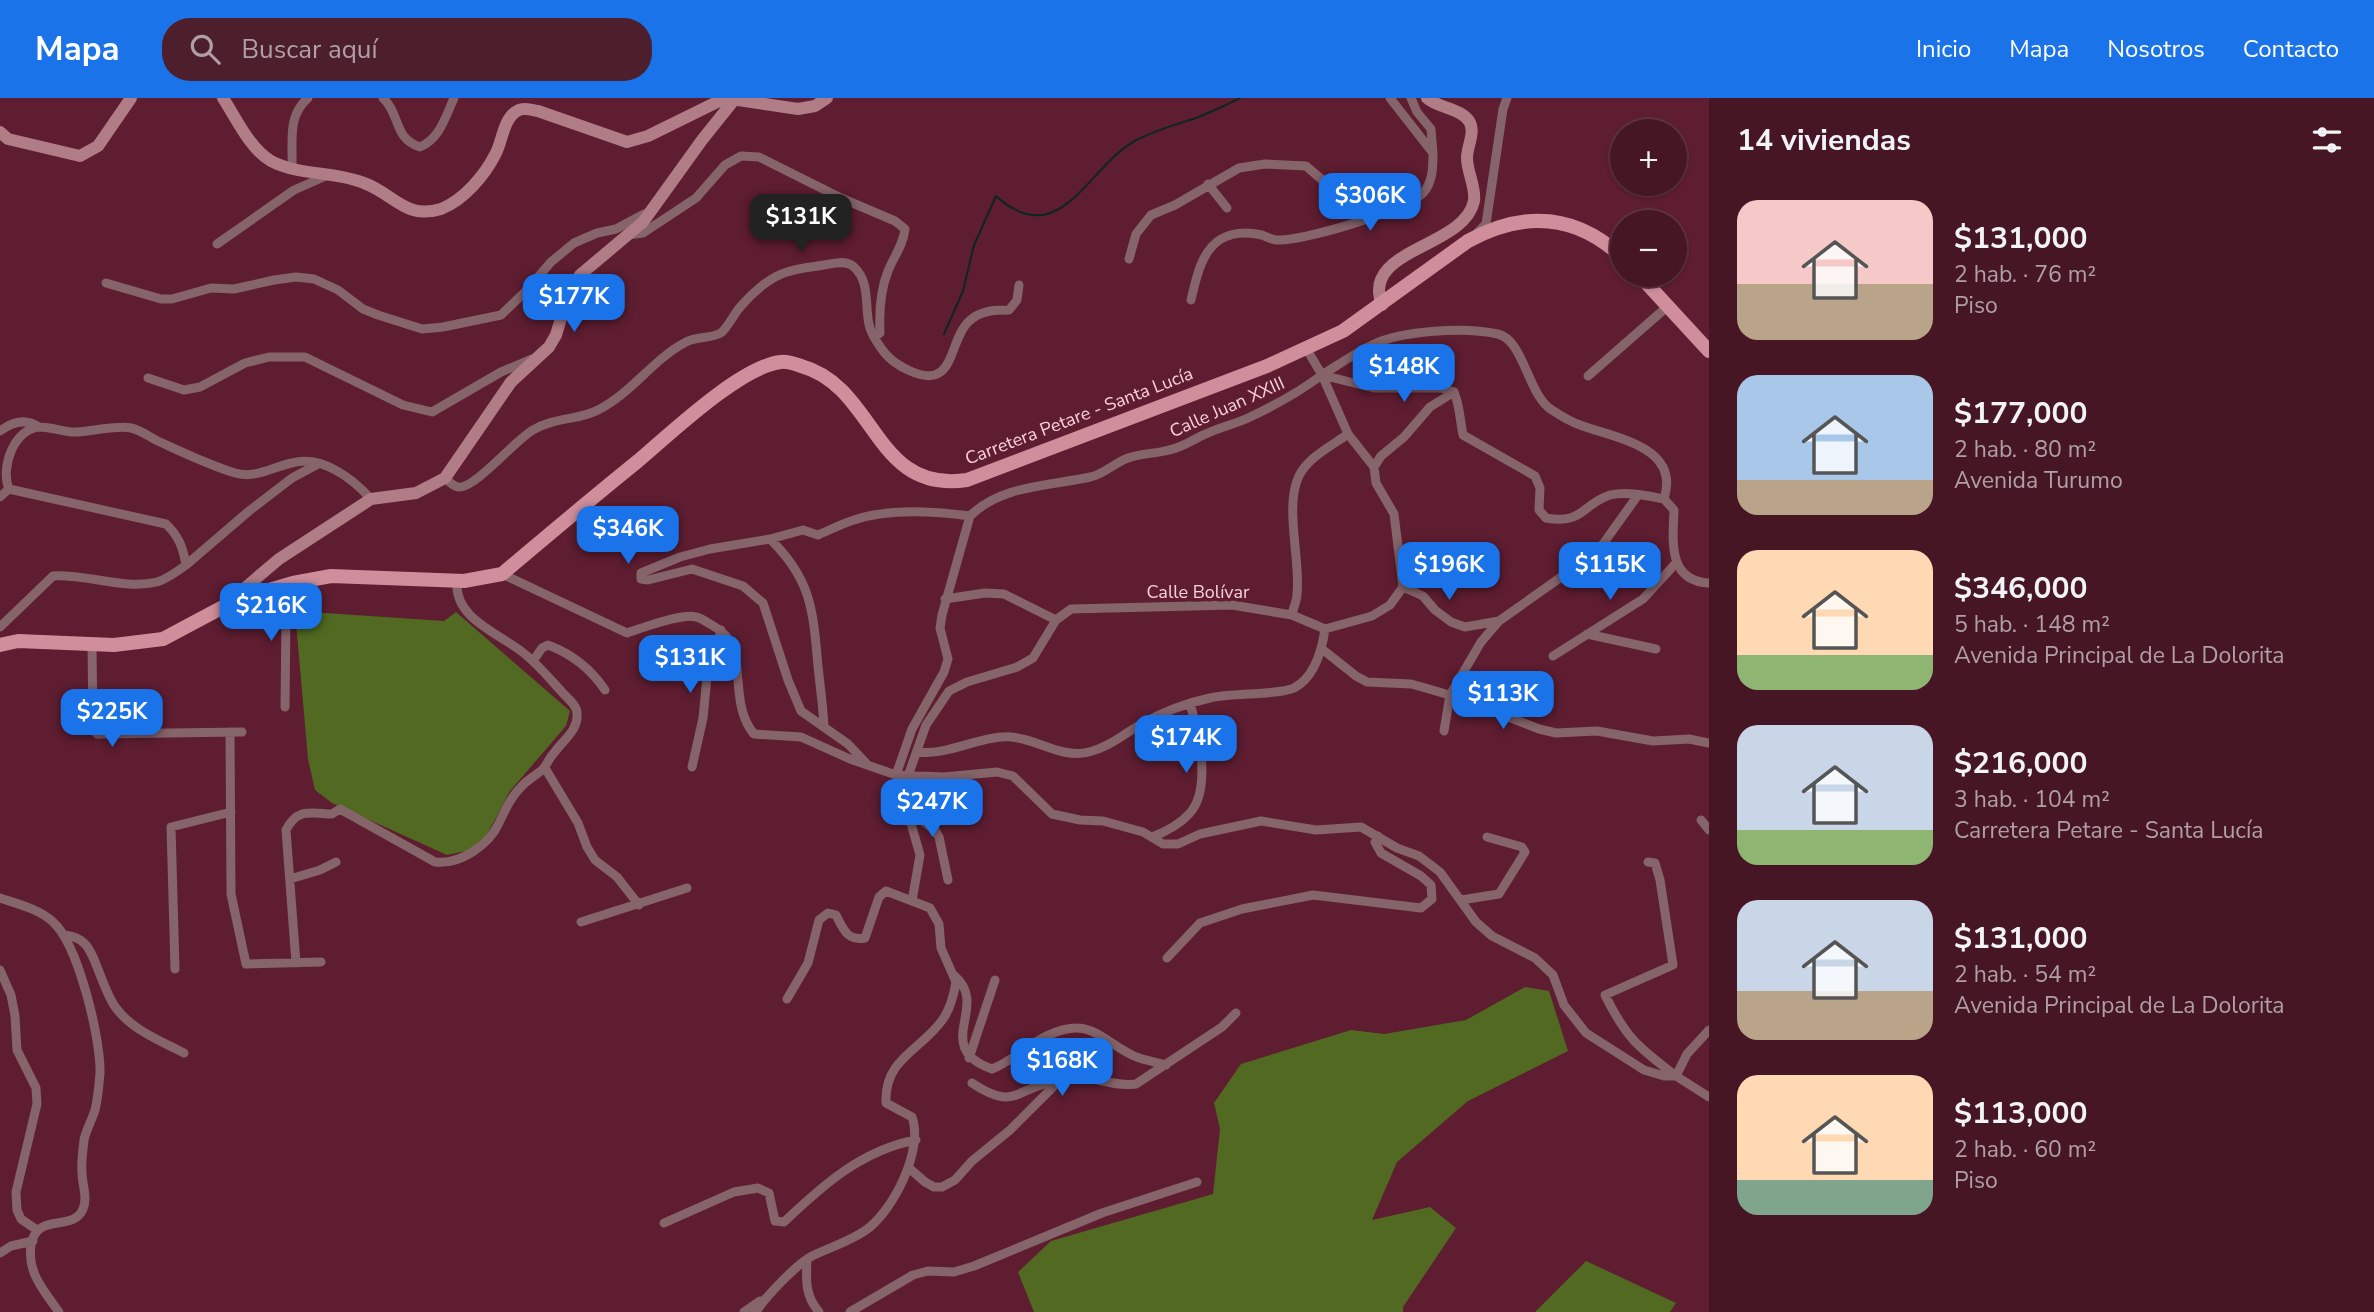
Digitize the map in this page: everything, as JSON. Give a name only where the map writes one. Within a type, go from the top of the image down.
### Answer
[{"type":"main road","name":"Carretera Petare - Santa Lucía","points":[[502,574],[716,396],[763,366],[783,361],[826,376],[843,389],[890,453],[910,471],[952,482],[967,480],[1267,366],[1343,331],[1468,241],[1488,230],[1516,221],[1544,219],[1584,231],[1610,249]]},
{"type":"main road","points":[[1650,287],[1709,351]]},
{"type":"main road","points":[[0,645],[18,641],[114,645],[163,639],[238,599],[293,583],[331,576],[457,581],[502,574]]},
{"type":"street","points":[[0,132],[8,139],[80,156],[98,146],[131,98]]},
{"type":"street","points":[[223,98],[260,152],[272,162],[362,181],[386,193],[410,211],[421,213],[442,208],[470,190],[496,154],[510,118],[517,111],[538,111],[627,142],[648,136],[725,98],[798,109],[816,106],[827,98]]},
{"type":"street","points":[[292,168],[293,122],[297,108],[308,98]]},
{"type":"street","points":[[383,98],[390,104],[403,137],[410,144],[420,147],[429,143],[439,133],[454,98]]},
{"type":"street","points":[[1391,98],[1433,153]]},
{"type":"street","points":[[1191,300],[1198,272],[1206,256],[1214,244],[1224,238],[1237,234],[1255,234],[1279,240],[1386,214],[1416,200],[1428,187],[1432,177],[1433,153],[1431,129],[1417,112],[1411,98]]},
{"type":"street","points":[[1382,304],[1377,288],[1384,272],[1404,256],[1454,228],[1465,217],[1474,200],[1467,161],[1472,133],[1469,122],[1458,113],[1427,98]]},
{"type":"street","points":[[1468,241],[1486,224],[1503,109],[1507,98]]},
{"type":"street","points":[[238,599],[246,587],[279,559],[371,499],[416,493],[444,478],[511,382],[549,347],[556,335],[568,295],[580,275],[643,222],[734,100]]},
{"type":"street","points":[[626,236],[643,233],[696,198],[725,165],[741,156],[759,157],[841,198],[895,221],[905,229],[901,248],[888,270],[881,295],[880,333],[874,337]]},
{"type":"street","points":[[1129,259],[1133,239],[1146,219],[1239,168],[1296,164],[1312,169],[1345,198],[1382,201],[1409,197],[1420,191],[1432,177]]},
{"type":"street","points":[[217,244],[294,190],[328,175]]},
{"type":"street","points":[[1208,184],[1227,208]]},
{"type":"street","points":[[106,283],[161,299],[172,299],[211,288],[233,289],[296,277],[314,279],[338,290],[363,309],[378,315],[422,329],[443,327],[501,315],[551,262],[574,243],[633,222],[657,205]]},
{"type":"street","points":[[444,478],[456,487],[464,486],[492,467],[531,431],[555,420],[597,411],[628,390],[688,340],[718,334],[745,301],[768,282],[788,271],[835,262],[848,263],[855,267],[864,285],[869,329],[882,353],[896,365],[930,377],[946,369],[971,318],[988,311],[1010,310],[1017,300],[1019,285]]},
{"type":"street","points":[[1588,376],[1668,306]]},
{"type":"street","name":"Calle Juan XXIII","points":[[970,516],[993,500],[1035,486],[1093,477],[1124,459],[1168,451],[1189,443],[1207,433],[1249,418],[1301,390],[1374,344],[1426,330],[1501,334],[1513,344],[1542,403],[1550,410],[1579,425],[1633,442],[1653,455],[1666,472],[1668,487],[1664,499]]},
{"type":"street","points":[[917,752],[932,754],[1011,737],[1074,754],[1088,752],[1111,745],[1138,726],[1209,698],[1292,689],[1305,681],[1322,649],[1325,629],[1372,616],[1390,605],[1403,587],[1394,514],[1376,483],[1374,467],[1348,434],[1322,375],[1306,348]]},
{"type":"street","points":[[148,378],[184,390],[200,387],[245,363],[269,357],[305,357],[403,405],[432,412],[501,372],[537,357]]},
{"type":"street","points":[[1322,375],[1374,388],[1441,388],[1454,392]]},
{"type":"street","points":[[1374,467],[1381,456],[1404,437],[1430,407],[1454,392]]},
{"type":"street","points":[[1454,392],[1459,404],[1463,435],[1535,476],[1540,488],[1539,509],[1546,519],[1562,521],[1579,515],[1602,498],[1614,494],[1664,499],[1674,510],[1673,540],[1679,569],[1688,576],[1709,583]]},
{"type":"street","points":[[0,431],[23,421],[32,422],[39,427],[69,432],[131,428],[238,474],[259,474],[294,461],[318,464],[337,470],[355,482],[371,499]]},
{"type":"street","points":[[39,427],[23,434],[7,455],[4,481],[9,489],[166,524],[183,547],[186,565]]},
{"type":"street","points":[[1292,615],[1297,594],[1294,519],[1295,490],[1299,476],[1309,463],[1348,434]]},
{"type":"street","points":[[0,627],[53,576],[71,575],[134,585],[160,581],[186,565],[249,510],[292,478],[318,464]]},
{"type":"street","points":[[0,497],[9,489]]},
{"type":"street","points":[[1444,731],[1450,695],[1481,642],[1499,621],[1581,563],[1603,544],[1638,495]]},
{"type":"street","points":[[867,765],[848,744],[801,711],[763,603],[743,586],[692,569],[648,580],[641,579],[641,573],[680,557],[803,530],[818,535],[855,519],[879,514],[926,512],[970,516],[940,628],[948,659],[944,672],[912,729],[896,775]]},
{"type":"street","points":[[770,539],[785,554],[808,593],[815,620],[824,726]]},
{"type":"street","points":[[1553,656],[1643,599],[1677,562]]},
{"type":"street","points":[[502,574],[627,633],[670,620],[695,616],[721,630],[733,644],[741,711],[754,734],[801,737],[896,775],[944,777],[997,772],[1013,776],[1052,814],[1080,820],[1103,821],[1143,832],[1163,844],[1178,844],[1200,834],[1261,821],[1316,830],[1361,827],[1397,848],[1419,856],[1440,872],[1476,922],[1492,936],[1535,958],[1553,975],[1564,1005],[1586,1033],[1644,1070],[1664,1076],[1676,1076]]},
{"type":"street","points":[[296,962],[286,830],[297,814],[306,811],[332,814],[340,808],[435,862],[447,863],[478,849],[495,833],[507,806],[520,787],[545,768],[553,754],[574,730],[578,720],[577,708],[533,661],[486,629],[462,606],[456,592],[457,581]]},
{"type":"street","points":[[285,707],[286,614],[293,583]]},
{"type":"street","points":[[1403,587],[1423,596],[1443,616],[1465,627],[1499,621]]},
{"type":"street","points":[[912,901],[920,855],[908,813],[908,776],[926,725],[949,691],[967,682],[1017,667],[1032,658],[1056,620],[1004,594],[985,593],[946,599]]},
{"type":"street","name":"Calle Bolívar","points":[[1056,620],[1071,609],[1231,605],[1292,615],[1325,629]]},
{"type":"street","points":[[692,767],[703,718],[707,677],[721,630]]},
{"type":"street","points":[[1587,634],[1656,649]]},
{"type":"street","points":[[92,644],[93,729],[97,734],[242,732]]},
{"type":"street","points":[[533,661],[542,648],[548,645],[561,650],[595,675],[605,690]]},
{"type":"street","points":[[1322,649],[1367,682],[1411,684],[1450,695],[1539,729],[1556,733],[1597,731],[1653,741],[1689,739],[1709,743]]},
{"type":"street","points":[[1152,837],[1176,825],[1190,813],[1197,800],[1202,768],[1199,729],[1190,704]]},
{"type":"street","points":[[230,732],[231,894],[246,964],[321,962]]},
{"type":"street","points":[[545,768],[578,823],[595,860],[617,877],[639,905]]},
{"type":"street","points":[[909,792],[920,819],[935,830],[939,837],[948,880]]},
{"type":"street","points":[[175,969],[171,827],[231,812]]},
{"type":"street","points":[[1701,820],[1709,830]]},
{"type":"street","points":[[1167,958],[1200,923],[1266,904],[1313,895],[1421,908],[1432,899],[1431,886],[1421,876],[1381,853],[1374,842],[1378,836]]},
{"type":"street","points":[[1461,901],[1499,894],[1525,852],[1522,846],[1487,837]]},
{"type":"street","points":[[290,880],[336,862]]},
{"type":"street","points":[[1648,862],[1655,863],[1660,880],[1673,965],[1605,995],[1620,1025],[1637,1046],[1709,1097]]},
{"type":"street","points":[[582,922],[687,888]]},
{"type":"street","points":[[744,1312],[765,1298],[807,1260],[868,1229],[886,1208],[909,1168],[916,1140],[912,1117],[886,1102],[888,1078],[901,1059],[944,1018],[956,982],[941,948],[939,924],[930,908],[886,891],[879,897],[865,938],[849,937],[836,915],[828,913],[819,920],[808,963],[788,999]]},
{"type":"street","points":[[0,898],[24,905],[52,920],[65,935],[77,962],[93,1026],[100,1070],[96,1107],[84,1138],[82,1172],[86,1197],[83,1211],[72,1220],[44,1225],[37,1230],[33,1241],[31,1270],[59,1312]]},
{"type":"street","points":[[65,935],[87,945],[105,991],[124,1017],[184,1053]]},
{"type":"street","points":[[0,970],[11,995],[17,1050],[36,1088],[37,1104],[16,1192],[17,1210],[21,1219],[37,1230]]},
{"type":"street","points":[[951,972],[966,988],[968,998],[962,1036],[964,1051],[977,1064],[992,1069],[1005,1064],[1047,1035],[1083,1027],[1104,1036],[1133,1055],[1166,1065]]},
{"type":"street","points":[[969,1058],[995,980]]},
{"type":"street","points":[[972,1083],[1000,1098],[1018,1096],[1047,1082],[1070,1077],[1126,1086],[1136,1084],[1222,1027],[1236,1013]]},
{"type":"street","points":[[1676,1076],[1687,1054],[1709,1030]]},
{"type":"street","points":[[909,1168],[934,1187],[942,1187],[955,1180],[1059,1081]]},
{"type":"street","points":[[664,1223],[734,1192],[758,1188],[769,1193],[775,1222],[784,1222],[822,1186],[843,1171],[881,1150],[916,1140]]},
{"type":"street","points":[[850,1312],[913,1275],[928,1271],[954,1272],[974,1266],[1102,1213],[1197,1182]]},
{"type":"street","points":[[0,1253],[11,1246],[33,1241]]},
{"type":"street","points":[[807,1260],[806,1289],[819,1312]]},
{"type":"street","points":[[755,1312],[765,1298]]},
{"type":"green space","points":[[295,611],[444,621],[456,612],[570,711],[566,726],[510,791],[480,848],[447,855],[332,803],[315,790],[308,759]]},
{"type":"green space","points":[[1525,987],[1549,991],[1568,1051],[1468,1101],[1397,1162],[1372,1220],[1430,1207],[1456,1228],[1403,1307],[1403,1312],[1034,1312],[1018,1272],[1051,1241],[1213,1194],[1220,1129],[1214,1103],[1241,1064],[1351,1030],[1384,1034],[1466,1020]]},
{"type":"green space","points":[[1586,1261],[1676,1303],[1670,1312],[1535,1312]]},
{"type":"waterway","points":[[944,334],[963,291],[974,245],[996,196],[1018,211],[1038,215],[1056,211],[1072,200],[1118,153],[1135,141],[1202,116],[1240,98]]}]
